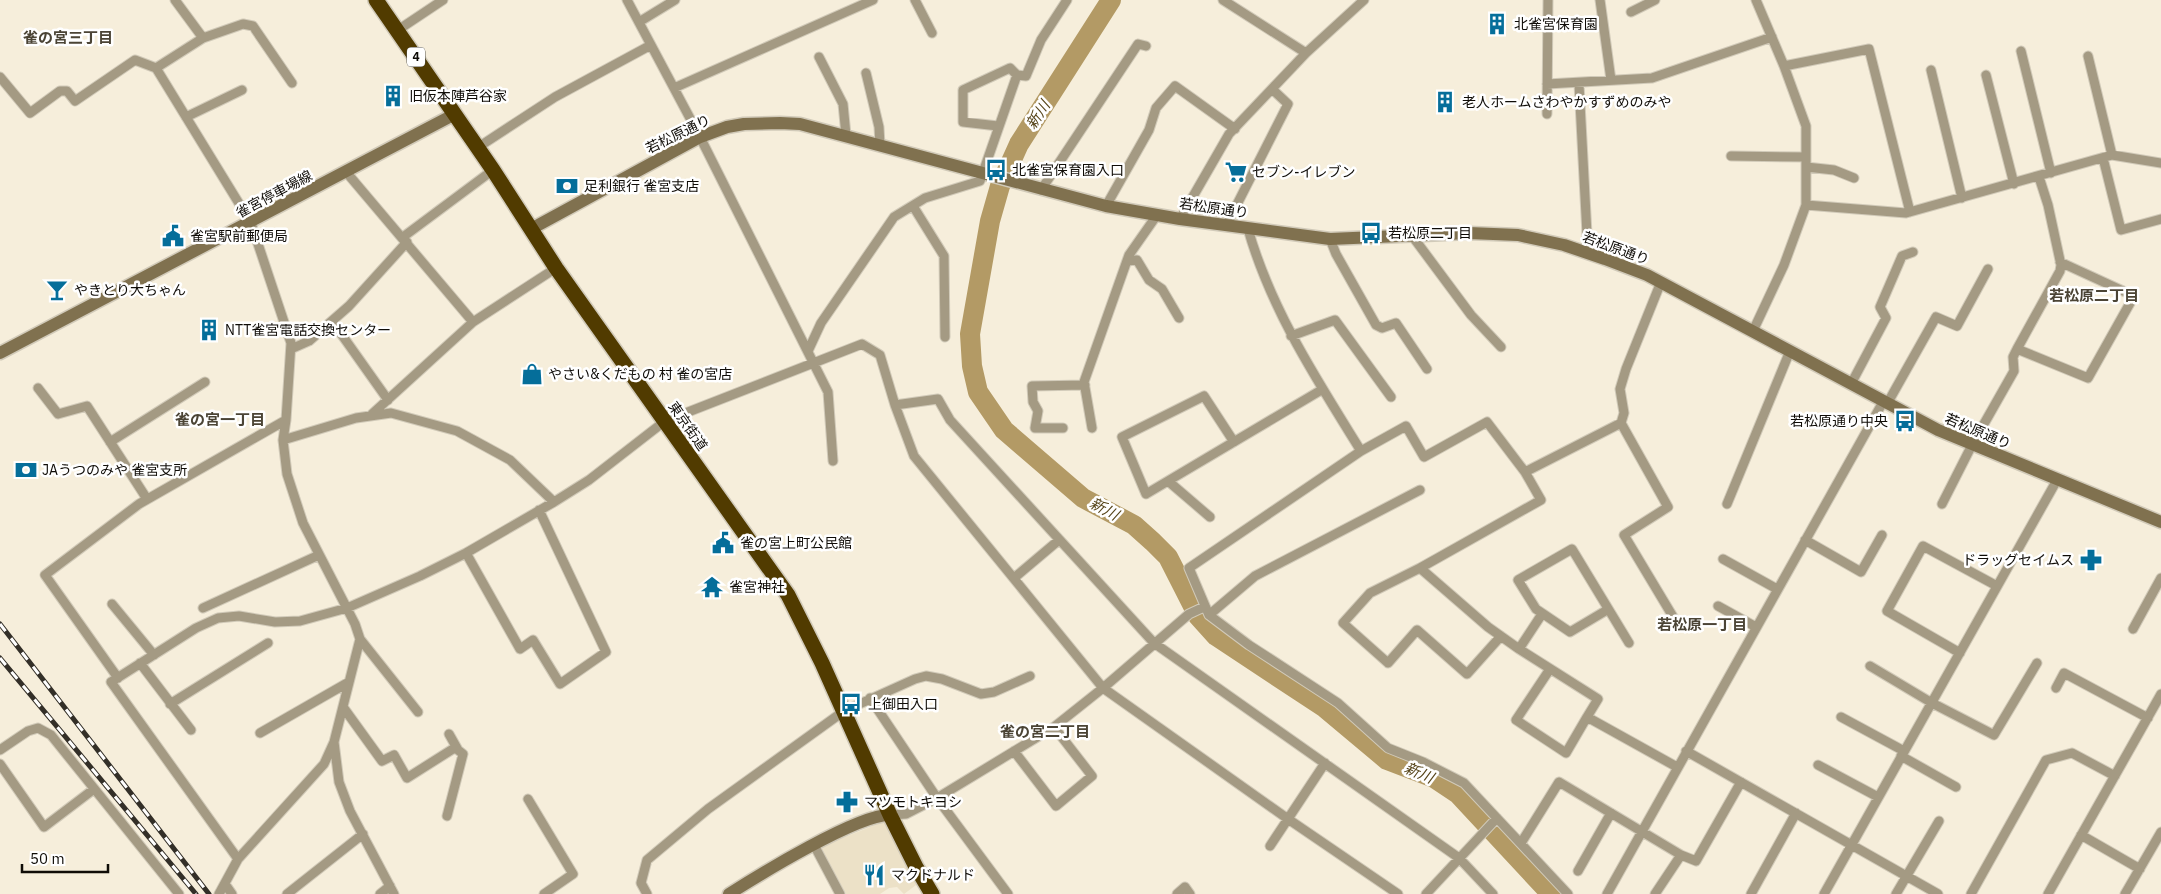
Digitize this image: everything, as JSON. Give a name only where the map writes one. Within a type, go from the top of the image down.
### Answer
[{"type":"highway","name":"東京街道","points":[[376,0],[493,170],[556,268],[788,595],[844,711],[890,815],[932,894]]},
{"type":"street","points":[[175,0],[203,38]]},
{"type":"street","points":[[398,30],[443,0]]},
{"type":"street","points":[[628,0],[700,137],[828,392],[833,460]]},
{"type":"street","points":[[639,22],[676,0]]},
{"type":"street","points":[[674,88],[873,0]]},
{"type":"street","points":[[915,0],[932,33]]},
{"type":"street","points":[[998,126],[964,122],[963,90],[1010,68],[1018,75],[1026,76],[1041,40],[1067,0]]},
{"type":"street","points":[[1223,0],[1236,3],[1306,53]]},
{"type":"street","points":[[1180,219],[1229,134],[1306,53],[1364,0]]},
{"type":"street","points":[[1547,114],[1548,0]]},
{"type":"street","points":[[1600,0],[1611,80]]},
{"type":"street","points":[[1631,12],[1655,0]]},
{"type":"street","points":[[1753,331],[1784,265],[1806,205],[1806,126],[1784,66],[1756,0]]},
{"type":"street","points":[[156,68],[203,38],[243,24],[254,26],[292,83]]},
{"type":"street","points":[[1547,84],[1579,84],[1652,78],[1772,37]]},
{"type":"street","points":[[1041,190],[1138,44],[1146,46]]},
{"type":"street","points":[[477,148],[555,97],[651,45]]},
{"type":"street","points":[[1784,66],[1869,48],[1910,212]]},
{"type":"street","points":[[2021,51],[2051,173]]},
{"type":"street","points":[[2088,56],[2112,155]]},
{"type":"street","points":[[819,57],[843,104],[846,135]]},
{"type":"street","points":[[0,77],[30,113],[60,90],[67,91],[75,101],[135,60],[156,68],[251,223],[291,343],[286,420],[282,440],[287,474],[304,523],[347,608],[360,639],[418,712]]},
{"type":"street","points":[[1930,70],[1962,198]]},
{"type":"street","points":[[866,73],[879,127],[880,145]]},
{"type":"street","points":[[808,351],[821,323],[894,217],[925,198],[980,181],[984,174],[998,126],[1018,75]]},
{"type":"street","points":[[1986,75],[2014,184]]},
{"type":"street","points":[[1579,84],[1588,253]]},
{"type":"street","points":[[1106,206],[1150,130],[1156,108],[1175,86],[1235,128]]},
{"type":"street","points":[[1226,226],[1288,104],[1272,89]]},
{"type":"street","points":[[186,117],[242,90]]},
{"type":"street","name":"雀宮停車場線","points":[[1,351],[251,223],[455,114]]},
{"type":"street","name":"若松原通り","points":[[531,230],[700,137],[727,127],[744,124],[780,123],[800,124],[846,135],[997,178],[1106,206],[1226,226],[1330,239],[1413,237],[1469,233],[1518,235],[1548,241],[1588,253],[1661,282],[1938,430],[2161,522]]},
{"type":"street","points":[[1806,205],[1910,212],[2112,155],[2161,163]]},
{"type":"street","points":[[1731,156],[1806,157]]},
{"type":"street","points":[[2103,158],[2121,230],[2161,219]]},
{"type":"street","points":[[1806,167],[1834,170],[1854,178]]},
{"type":"street","points":[[290,349],[309,341],[332,321],[348,306],[405,239],[493,170]]},
{"type":"street","points":[[347,172],[473,322]]},
{"type":"street","points":[[1942,504],[1972,445],[2014,371],[2013,357],[2060,271],[2060,262],[2048,206],[2039,177]]},
{"type":"street","points":[[913,206],[944,256],[945,337]]},
{"type":"street","points":[[1092,428],[1085,384],[1127,260],[1157,215]]},
{"type":"street","points":[[1248,228],[1256,258],[1291,336],[1361,451]]},
{"type":"street","points":[[1413,237],[1471,315],[1500,347]]},
{"type":"street","points":[[1330,239],[1336,254],[1376,325],[1382,328],[1396,323],[1427,369]]},
{"type":"street","points":[[1851,384],[1886,318],[1880,307],[1902,256],[1913,252]]},
{"type":"street","points":[[1127,260],[1137,260],[1149,280],[1162,289],[1179,318]]},
{"type":"street","points":[[2017,349],[2088,378],[2134,296],[2060,262]]},
{"type":"street","points":[[372,414],[473,322],[556,268]]},
{"type":"street","points":[[1607,894],[1777,589],[1936,316],[1957,326],[1988,269]]},
{"type":"street","points":[[1661,282],[1626,369],[1620,389],[1624,413],[1621,424],[1668,507],[1624,535],[1678,625]]},
{"type":"street","points":[[1291,336],[1335,320],[1391,397]]},
{"type":"street","points":[[332,321],[388,400]]},
{"type":"street","points":[[238,859],[111,682],[196,628],[218,618],[239,616],[275,622],[300,621],[347,608],[420,576],[466,553],[554,502],[589,480],[666,422],[862,344],[880,355],[895,405],[914,456],[1103,688],[1398,894]]},
{"type":"street","points":[[1727,504],[1790,351]]},
{"type":"street","points":[[110,442],[205,382]]},
{"type":"street","points":[[1063,428],[1035,428],[1038,411],[1033,402],[1032,386],[1085,384]]},
{"type":"street","points":[[38,388],[58,414],[87,406],[147,499]]},
{"type":"street","points":[[1234,442],[1204,396],[1122,438],[1146,494],[1234,442],[1323,389]]},
{"type":"street","points":[[895,405],[938,399],[950,420],[1154,642],[1459,858],[1493,894]]},
{"type":"street","points":[[282,440],[372,414],[391,413],[457,431],[510,460],[554,502]]},
{"type":"street","points":[[118,678],[45,575],[147,499],[286,420]]},
{"type":"street","points":[[1501,636],[1467,674],[1417,630],[1388,663],[1342,623],[1370,593],[1420,568],[1541,500],[1524,472],[1488,422],[1424,457],[1406,426],[1361,451],[1189,568],[1204,610],[1256,649],[1338,703],[1388,748],[1423,762],[1464,784],[1495,820],[1521,843],[1568,894]]},
{"type":"street","points":[[1524,472],[1621,424]]},
{"type":"street","points":[[1824,894],[2057,480]]},
{"type":"street","points":[[1168,481],[1210,517]]},
{"type":"street","points":[[729,894],[814,845],[861,822],[884,815],[906,814],[937,798],[1054,727],[1103,688],[1154,642],[1189,614],[1204,610],[1255,576],[1420,490]]},
{"type":"street","points":[[466,553],[520,649],[533,640],[560,684],[606,652],[539,510]]},
{"type":"street","points":[[1805,540],[1861,572],[1882,535]]},
{"type":"street","points":[[1014,578],[1059,540]]},
{"type":"street","points":[[1960,653],[1887,611],[1923,546],[1998,586]]},
{"type":"street","points":[[1607,610],[1570,632],[1536,609],[1518,580],[1572,549],[1607,610],[1629,643]]},
{"type":"street","points":[[203,608],[319,555]]},
{"type":"street","points":[[1723,559],[1777,589]]},
{"type":"street","points":[[1420,568],[1501,636],[1598,699],[1566,753],[1516,720],[1550,669]]},
{"type":"street","points":[[2133,629],[2161,578]]},
{"type":"street","points":[[112,604],[154,655]]},
{"type":"street","points":[[1718,606],[1756,627]]},
{"type":"street","points":[[1519,649],[1542,614]]},
{"type":"street","points":[[218,894],[238,859],[324,764],[334,742],[360,639]]},
{"type":"street","points":[[170,704],[268,643]]},
{"type":"street","points":[[140,663],[191,730]]},
{"type":"street","points":[[1870,666],[1932,703],[1994,736],[2037,663]]},
{"type":"street","points":[[2056,688],[2064,672],[2148,718]]},
{"type":"street","points":[[647,894],[642,883],[647,860],[708,809],[844,711],[870,698],[926,676],[981,694],[994,692],[1030,676]]},
{"type":"street","points":[[260,733],[349,682]]},
{"type":"street","points":[[2048,894],[2161,694]]},
{"type":"street","points":[[870,698],[937,798],[1008,894]]},
{"type":"street","points":[[343,706],[382,762],[394,755],[407,778],[456,747]]},
{"type":"street","points":[[1587,717],[1677,766]]},
{"type":"street","points":[[1841,717],[1956,787]]},
{"type":"street","points":[[1014,751],[1056,806],[1092,776],[1054,727]]},
{"type":"street","points":[[0,750],[28,731],[38,728],[51,735],[179,894]]},
{"type":"street","points":[[447,816],[463,754],[456,747],[449,734]]},
{"type":"street","points":[[334,742],[339,782],[350,811],[392,890],[380,894]]},
{"type":"street","points":[[1686,751],[1938,894]]},
{"type":"street","points":[[1971,894],[2046,760],[2072,753],[2115,776]]},
{"type":"street","points":[[1270,846],[1326,763]]},
{"type":"street","points":[[0,764],[44,827],[94,789]]},
{"type":"street","points":[[1818,765],[1878,797]]},
{"type":"street","points":[[1521,843],[1559,782],[1681,856],[1696,861],[1740,782]]},
{"type":"street","points":[[528,799],[573,874],[544,894]]},
{"type":"street","points":[[1578,871],[1612,813]]},
{"type":"street","points":[[1751,894],[1796,813]]},
{"type":"street","points":[[1426,894],[1495,820]]},
{"type":"street","points":[[1896,894],[1939,820]]},
{"type":"street","points":[[2125,894],[2161,832]]},
{"type":"street","points":[[287,894],[363,834]]},
{"type":"street","points":[[2081,835],[2140,869]]},
{"type":"street","points":[[814,845],[840,894]]},
{"type":"street","points":[[1655,894],[1681,856]]},
{"type":"street","points":[[225,884],[232,894]]},
{"type":"street","points":[[1177,894],[1185,887],[1190,894]]},
{"type":"shaded area","points":[[888,821],[916,885],[904,894],[897,887],[889,888],[880,894],[846,894],[820,847]]},
{"type":"waterway","name":"新川","points":[[1111,0],[1019,144],[1000,186],[990,221],[970,334],[972,366],[978,392],[1004,430],[1083,498],[1134,525],[1168,557],[1198,616],[1216,636],[1325,708],[1387,760],[1434,778],[1458,794],[1551,894]]},
{"type":"railway","points":[[0,624],[209,894]]},
{"type":"railway","points":[[0,658],[196,894]]},
{"type":"place","name":"北雀宮保育園","points":[[1497,24]]},
{"type":"place","name":"旧仮本陣芦谷家","points":[[393,96]]},
{"type":"place","name":"老人ホームさわやかすずめのみや","points":[[1445,102]]},
{"type":"place","name":"北雀宮保育園入口","points":[[996,170]]},
{"type":"place","name":"セブン-イレブン","points":[[1236,172]]},
{"type":"place","name":"足利銀行 雀宮支店","points":[[567,186]]},
{"type":"place","name":"若松原二丁目","points":[[1371,233]]},
{"type":"place","name":"雀宮駅前郵便局","points":[[173,236]]},
{"type":"place","name":"やきとり大ちゃん","points":[[57,290]]},
{"type":"place","name":"NTT雀宮電話交換センター","points":[[209,330]]},
{"type":"place","name":"やさい&くだもの 村 雀の宮店","points":[[532,374]]},
{"type":"place","name":"若松原通り中央","points":[[1905,421]]},
{"type":"place","name":"JAうつのみや 雀宮支所","points":[[26,470]]},
{"type":"place","name":"雀の宮上町公民館","points":[[723,543]]},
{"type":"place","name":"ドラッグセイムス","points":[[2091,560]]},
{"type":"place","name":"雀宮神社","points":[[712,587]]},
{"type":"place","name":"上御田入口","points":[[851,704]]},
{"type":"place","name":"マツモトキヨシ","points":[[847,802]]},
{"type":"place","name":"マクドナルド","points":[[874,875]]},
{"type":"district","name":"雀の宮三丁目","points":[[68,38]]},
{"type":"district","name":"若松原二丁目","points":[[2094,296]]},
{"type":"district","name":"雀の宮一丁目","points":[[220,420]]},
{"type":"district","name":"若松原一丁目","points":[[1702,625]]},
{"type":"district","name":"雀の宮二丁目","points":[[1045,732]]}]
